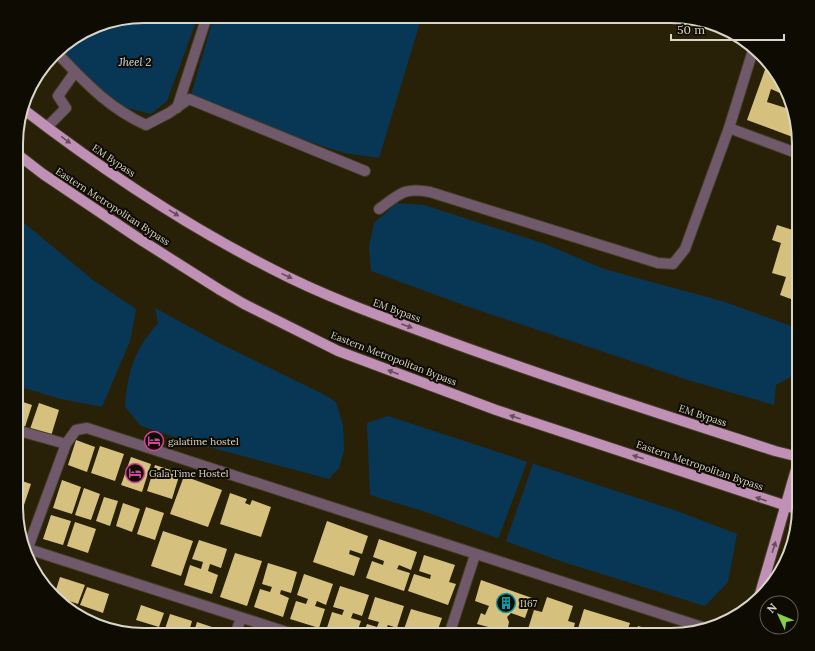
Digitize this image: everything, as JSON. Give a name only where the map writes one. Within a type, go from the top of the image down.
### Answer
[{"type":"main road","name":"EM Bypass","points":[[27,111],[114,174],[189,222],[272,270],[362,309],[490,357],[792,456]]},
{"type":"main road","name":"Eastern Metropolitan Bypass","points":[[23,159],[43,174],[141,240],[220,290],[251,308],[338,351],[496,410],[792,508]]},
{"type":"main road","points":[[762,587],[792,484]]},
{"type":"street","points":[[177,108],[205,23]]},
{"type":"street","points":[[379,209],[404,191],[416,189],[658,262],[673,264],[685,249],[729,128],[752,54]]},
{"type":"street","points":[[60,57],[108,104],[126,116],[146,125],[177,108],[189,99],[365,171]]},
{"type":"street","points":[[47,127],[66,108],[58,96],[75,72]]},
{"type":"street","points":[[729,128],[792,151]]},
{"type":"street","points":[[28,544],[66,444],[76,430],[87,428],[697,625]]},
{"type":"street","points":[[23,432],[66,444]]},
{"type":"street","points":[[31,552],[273,628]]},
{"type":"street","points":[[451,628],[475,554]]},
{"type":"street","points":[[237,628],[241,618]]},
{"type":"water","name":"Jheel 2","points":[[144,23],[195,23],[167,101],[151,114],[115,105],[64,53],[90,35],[113,27]]},
{"type":"water","points":[[212,23],[420,23],[379,158],[344,153],[192,103],[191,95]]},
{"type":"water","points":[[397,203],[424,205],[545,244],[604,269],[725,302],[791,326],[792,376],[776,385],[774,405],[691,381],[466,306],[371,271],[369,247],[374,223]]},
{"type":"water","points":[[23,222],[93,280],[136,309],[130,341],[102,407],[61,399],[23,388]]},
{"type":"water","points":[[155,308],[217,342],[325,395],[336,402],[343,425],[344,450],[339,468],[329,479],[190,442],[141,426],[125,407],[126,394],[130,372],[138,352],[143,342],[158,323]]},
{"type":"water","points":[[388,416],[677,511],[737,534],[728,582],[705,606],[563,562],[426,512],[370,495],[367,423]]},
{"type":"pier","points":[[527,462],[533,464],[506,541],[498,539]]},
{"type":"building","points":[[765,68],[780,91],[780,93],[771,89],[767,102],[786,108],[790,120],[792,137],[747,120]]},
{"type":"building","points":[[777,225],[792,230],[792,299],[780,295],[786,277],[772,273],[781,243],[772,240]]},
{"type":"building","points":[[23,402],[32,405],[23,430]]},
{"type":"building","points":[[39,403],[59,410],[51,436],[30,429]]},
{"type":"building","points":[[76,440],[95,447],[87,472],[68,465]]},
{"type":"building","points":[[100,446],[124,454],[115,481],[91,473]]},
{"type":"building","points":[[131,457],[151,464],[142,492],[121,485]]},
{"type":"building","points":[[155,465],[180,473],[172,499],[147,491]]},
{"type":"building","points":[[184,476],[222,490],[208,527],[170,514]]},
{"type":"building","points":[[62,480],[81,487],[72,514],[53,508]]},
{"type":"building","points":[[23,481],[31,484],[23,508]]},
{"type":"building","points":[[84,488],[100,494],[91,520],[75,515]]},
{"type":"building","points":[[230,493],[247,499],[245,503],[250,505],[252,500],[271,507],[261,537],[220,524]]},
{"type":"building","points":[[104,497],[118,501],[110,526],[96,521]]},
{"type":"building","points":[[123,503],[140,509],[132,532],[116,526]]},
{"type":"building","points":[[146,507],[164,513],[155,540],[137,534]]},
{"type":"building","points":[[51,515],[71,521],[63,545],[43,539]]},
{"type":"building","points":[[327,521],[368,536],[362,554],[350,550],[349,554],[360,558],[354,576],[313,562]]},
{"type":"building","points":[[75,522],[96,529],[88,553],[67,546]]},
{"type":"building","points":[[163,531],[193,541],[181,576],[151,566]]},
{"type":"building","points":[[379,539],[417,552],[411,570],[399,565],[397,569],[410,573],[404,591],[366,578],[372,561],[383,565],[384,561],[373,557]]},
{"type":"building","points":[[199,540],[227,549],[221,568],[210,564],[208,571],[218,575],[212,594],[184,585],[190,565],[201,569],[203,562],[192,559]]},
{"type":"building","points":[[235,553],[262,561],[247,606],[220,597]]},
{"type":"building","points":[[424,555],[455,565],[449,582],[456,584],[448,605],[408,591],[414,574],[430,579],[431,575],[419,571]]},
{"type":"building","points":[[268,563],[297,572],[291,593],[281,590],[280,594],[289,598],[283,617],[254,607],[260,589],[270,592],[272,587],[262,584]]},
{"type":"building","points":[[304,574],[333,584],[326,605],[317,601],[315,606],[325,609],[319,628],[290,619],[296,601],[306,604],[308,599],[297,595]]},
{"type":"building","points":[[60,577],[85,585],[78,604],[67,600],[56,590]]},
{"type":"building","name":"I167","points":[[481,580],[532,598],[525,618],[511,613],[507,617],[509,622],[508,628],[492,628],[477,624],[481,613],[485,615],[489,606],[475,601]]},
{"type":"building","points":[[340,586],[369,595],[362,616],[353,613],[351,618],[361,621],[358,628],[327,628],[332,612],[342,615],[344,610],[333,607]]},
{"type":"building","points":[[87,587],[109,594],[103,613],[80,605]]},
{"type":"building","points":[[375,597],[404,606],[397,628],[388,625],[386,628],[366,628],[367,624],[377,627],[379,622],[368,619]]},
{"type":"building","points":[[547,597],[573,606],[568,621],[575,623],[574,628],[528,628],[534,610],[542,612]]},
{"type":"building","points":[[141,605],[164,613],[159,627],[136,620]]},
{"type":"building","points":[[411,609],[442,618],[438,628],[404,628]]},
{"type":"building","points":[[584,609],[630,623],[628,628],[578,628]]},
{"type":"building","points":[[170,614],[192,621],[190,628],[165,628]]},
{"type":"building","points":[[197,622],[215,628],[195,628]]},
{"type":"place","name":"galatime hostel","points":[[154,441]]},
{"type":"place","name":"Gala Time Hostel","points":[[135,473]]},
{"type":"place","name":"I167","points":[[506,603]]}]
